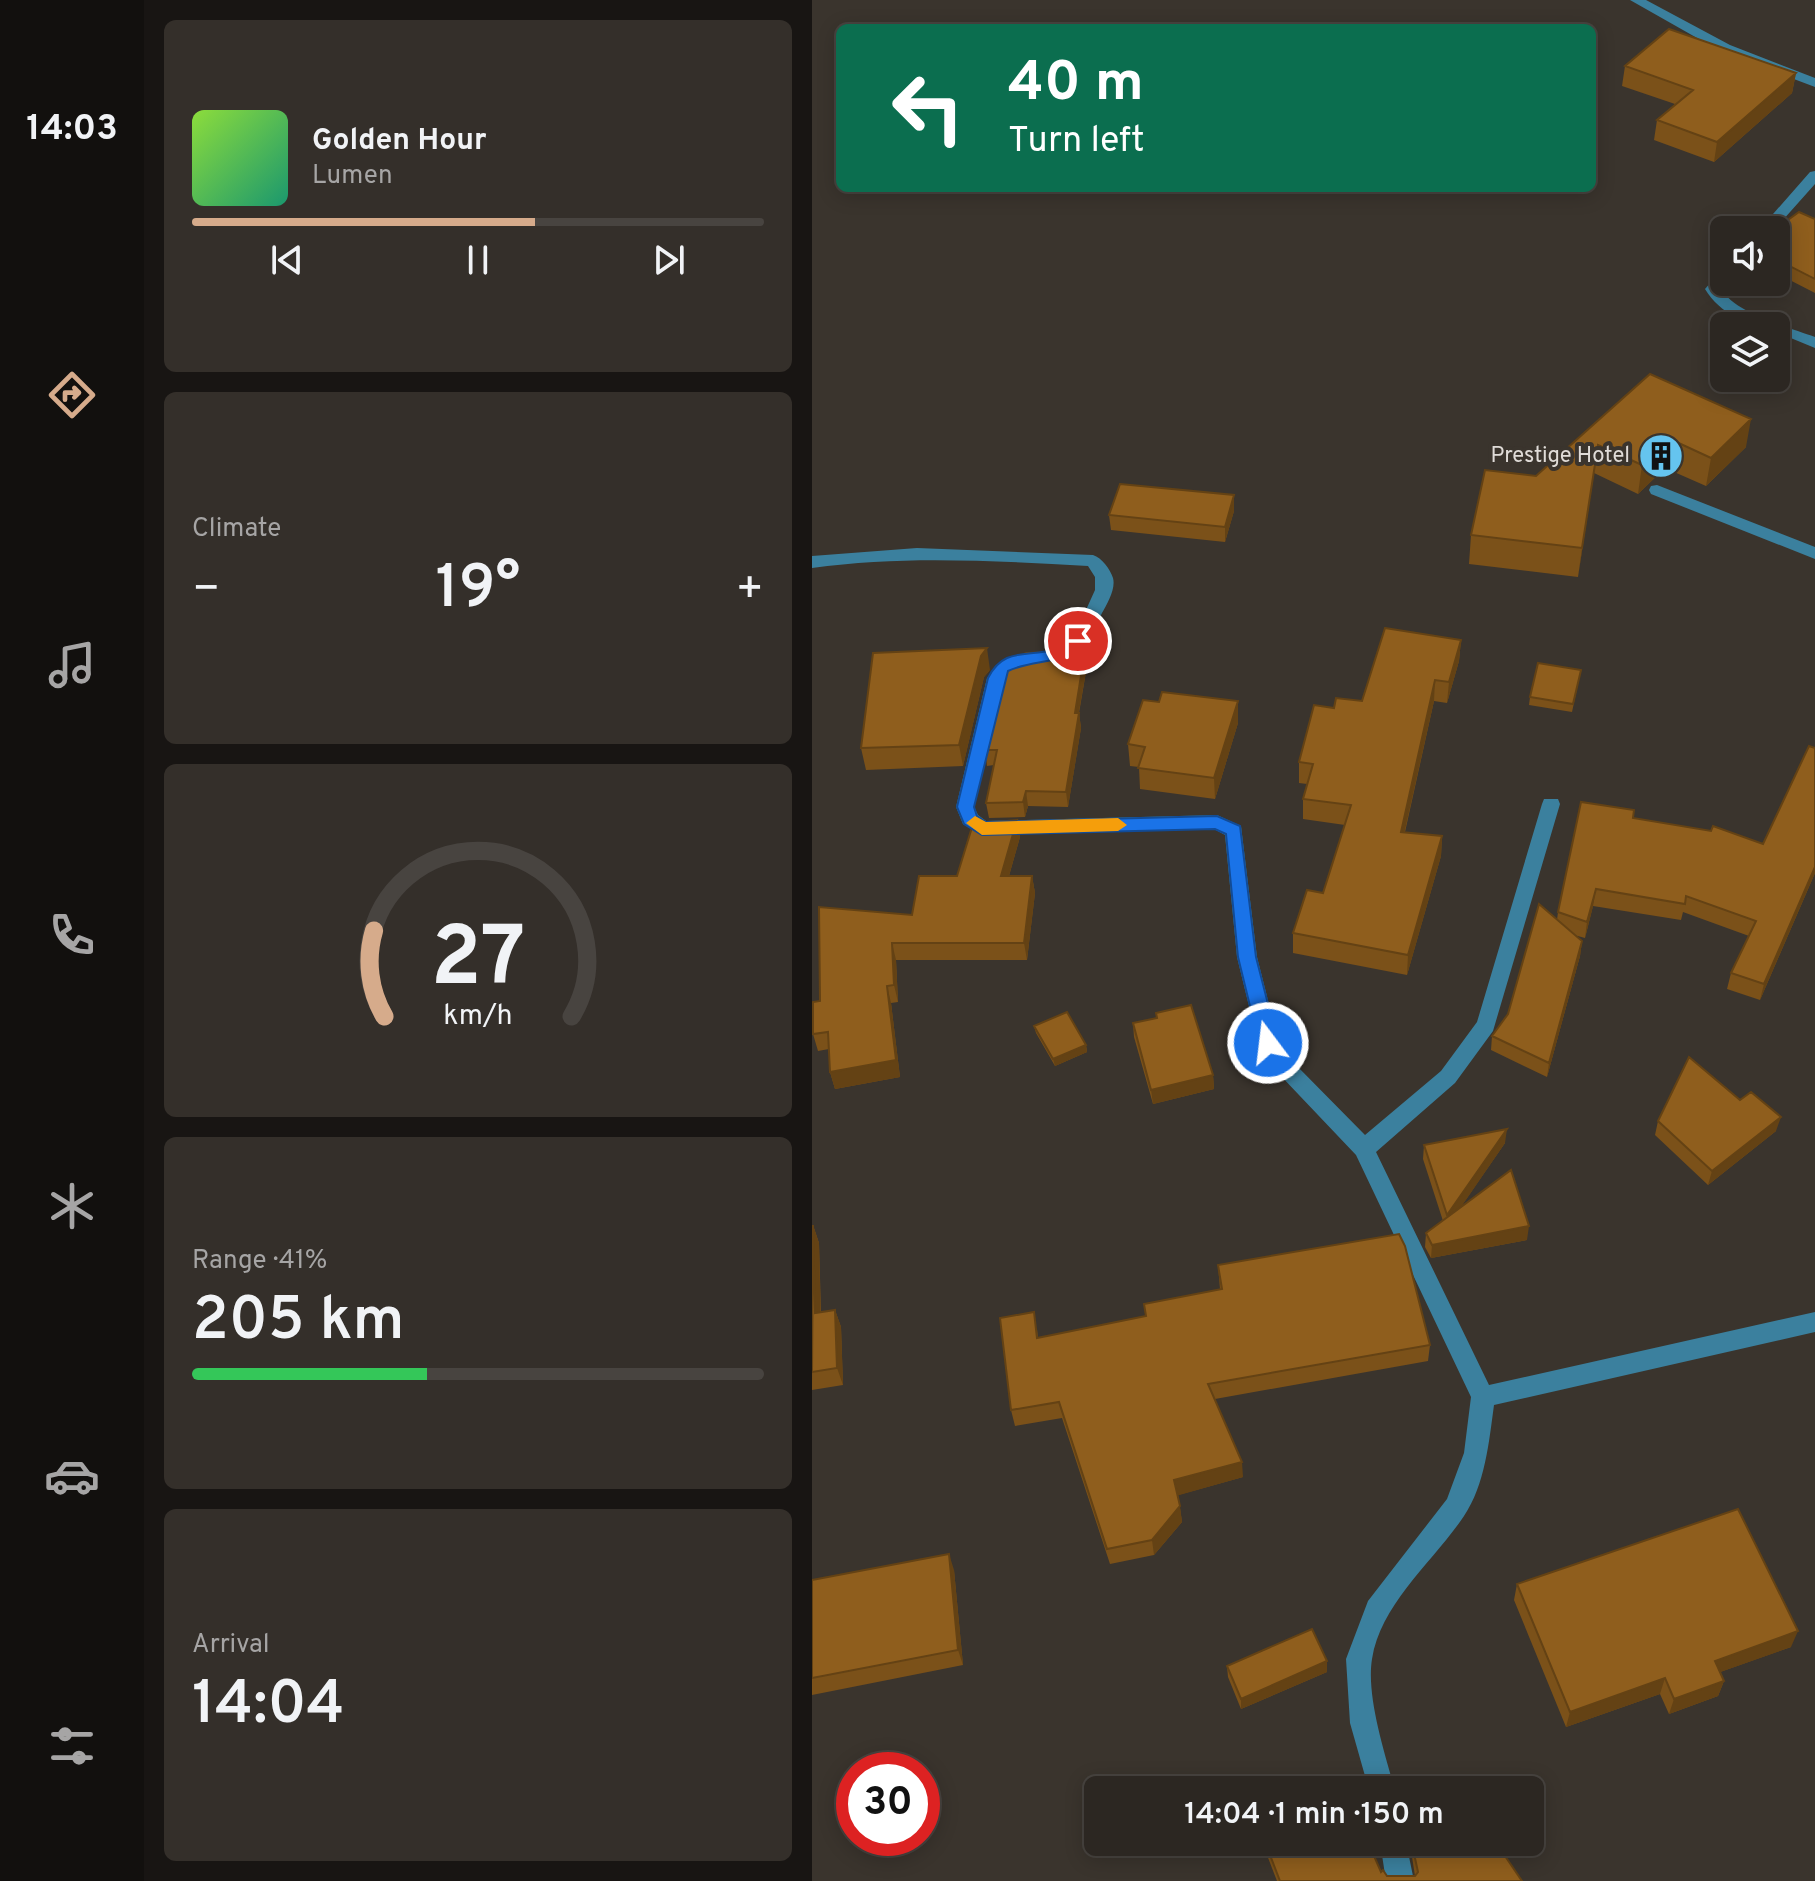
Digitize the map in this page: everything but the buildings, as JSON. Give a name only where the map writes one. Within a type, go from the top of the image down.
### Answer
[{"type":"street","points":[[1636,0],[1696,35],[1815,83]]},
{"type":"street","points":[[1778,216],[1815,175]]},
{"type":"street","points":[[1716,296],[1728,307],[1740,312]]},
{"type":"street","points":[[1790,332],[1815,343]]},
{"type":"street","points":[[1657,490],[1815,553]]},
{"type":"street","points":[[812,562],[850,556],[902,555],[1093,561],[1102,573],[1105,585],[1078,641],[1063,653],[1015,661],[1002,667],[996,678],[965,807],[970,819],[982,828],[1217,822],[1234,831],[1247,957],[1268,1043],[1287,1069],[1364,1149],[1483,1397],[1476,1453],[1457,1506],[1377,1610],[1359,1659],[1363,1723],[1378,1776]]},
{"type":"street","points":[[1364,1149],[1448,1077],[1486,1025],[1551,804]]},
{"type":"street","points":[[1483,1397],[1815,1322]]},
{"type":"street","points":[[1396,1856],[1400,1881]]},
{"type":"slow traffic","points":[[975,823],[982,828],[1118,825]]},
{"type":"place","name":"Prestige Hotel","points":[[1661,456]]},
{"type":"route","points":[[1078,641],[1063,653],[1015,661],[1002,667],[996,678],[965,807],[970,819],[982,828],[1217,822],[1234,831],[1247,957],[1268,1043]]}]
